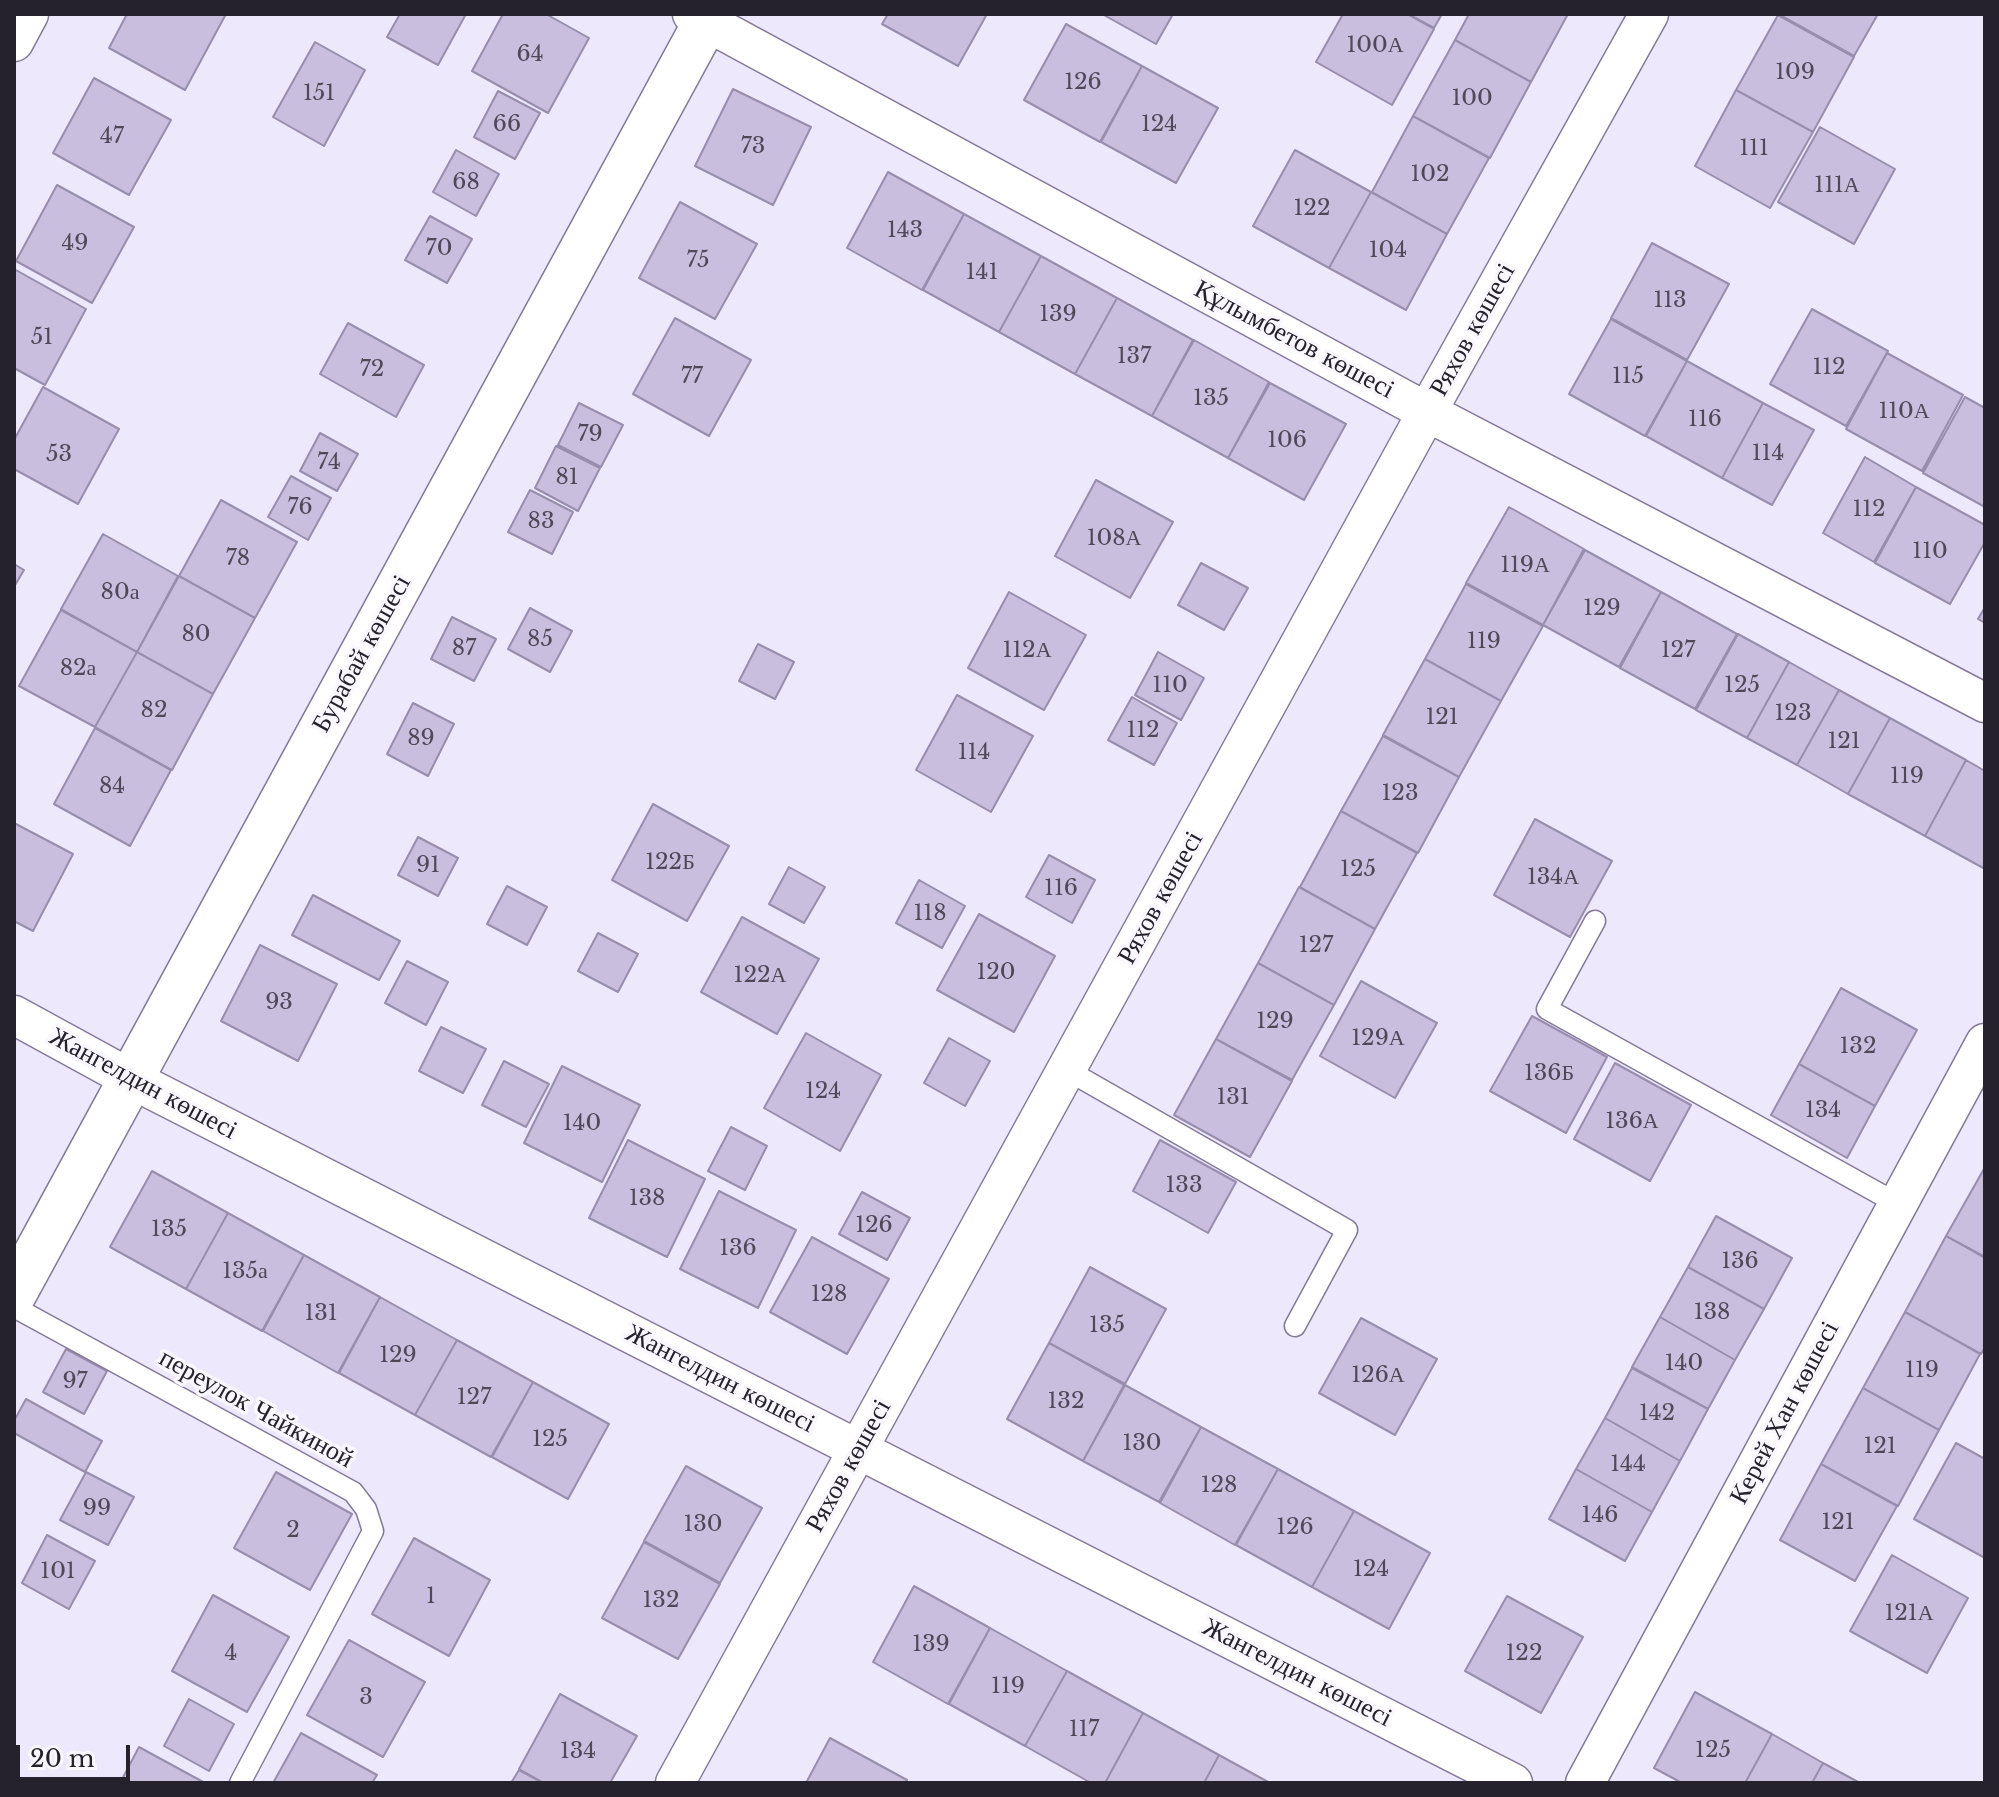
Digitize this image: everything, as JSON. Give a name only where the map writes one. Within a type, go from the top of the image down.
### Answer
[{"type":"street","points":[[14,42],[29,14]]},
{"type":"street","name":"Ряхов көшесі","points":[[675,1783],[1427,412],[1649,14]]},
{"type":"street","name":"Құлымбетов көшесі","points":[[703,17],[1427,412],[1985,703]]},
{"type":"street","name":"Бурабай көшесі","points":[[14,1294],[703,17]]},
{"type":"street","name":"Жангелдин көшесі","points":[[14,1015],[131,1079],[1513,1783]]},
{"type":"street","name":"Керей Хан көшесі","points":[[1585,1783],[1985,1043]]},
{"type":"lane","points":[[1595,921],[1547,1009],[1898,1204]]},
{"type":"lane","points":[[1067,1070],[1347,1230],[1295,1326]]},
{"type":"lane","name":"переулок Чайкиной","points":[[14,1307],[353,1492],[366,1509],[373,1531],[240,1783]]},
{"type":"building","points":[[127,14],[226,14],[185,90],[109,48]]},
{"type":"building","points":[[400,14],[466,14],[438,65],[387,37]]},
{"type":"building","points":[[503,14],[546,14],[589,38],[548,113],[472,71]]},
{"type":"building","points":[[888,14],[987,14],[958,66],[882,24]]},
{"type":"building","points":[[1102,14],[1173,14],[1156,44]]},
{"type":"building","points":[[1343,14],[1407,14],[1434,29],[1392,105],[1316,62]]},
{"type":"building","points":[[1408,14],[1442,14],[1434,28]]},
{"type":"building","points":[[1469,14],[1568,14],[1531,82],[1455,40]]},
{"type":"building","points":[[1778,14],[1878,14],[1854,56]]},
{"type":"building","points":[[1778,15],[1854,57],[1813,132],[1736,90]]},
{"type":"building","points":[[1066,24],[1142,66],[1100,142],[1024,100]]},
{"type":"building","points":[[1455,40],[1531,82],[1490,158],[1413,116]]},
{"type":"building","points":[[315,42],[365,70],[324,146],[273,117]]},
{"type":"building","points":[[1142,66],[1218,108],[1176,183],[1101,142]]},
{"type":"building","points":[[94,78],[171,120],[129,195],[53,153]]},
{"type":"building","points":[[733,89],[811,127],[773,205],[695,166]]},
{"type":"building","points":[[1736,90],[1813,132],[1770,208],[1695,166]]},
{"type":"building","points":[[498,91],[540,113],[515,159],[474,137]]},
{"type":"building","points":[[1413,116],[1489,158],[1447,234],[1372,192]]},
{"type":"building","points":[[1820,127],[1895,169],[1854,244],[1778,202]]},
{"type":"building","points":[[456,150],[499,174],[476,216],[433,192]]},
{"type":"building","points":[[1295,150],[1371,192],[1329,268],[1253,226]]},
{"type":"building","points":[[888,172],[964,214],[922,290],[847,248]]},
{"type":"building","points":[[57,185],[134,227],[92,303],[16,261]]},
{"type":"building","points":[[1371,192],[1447,234],[1406,310],[1329,268]]},
{"type":"building","points":[[680,202],[757,244],[715,319],[639,278]]},
{"type":"building","points":[[964,214],[1041,256],[999,332],[923,290]]},
{"type":"building","points":[[430,216],[472,239],[447,283],[405,260]]},
{"type":"building","points":[[1652,243],[1729,284],[1687,360],[1611,318]]},
{"type":"building","points":[[1041,256],[1117,298],[1075,374],[999,332]]},
{"type":"building","points":[[14,269],[86,309],[45,385],[14,368]]},
{"type":"building","points":[[1117,298],[1193,340],[1152,416],[1075,374]]},
{"type":"building","points":[[1812,309],[1888,351],[1846,426],[1770,384]]},
{"type":"building","points":[[675,318],[751,360],[709,436],[633,394]]},
{"type":"building","points":[[1611,319],[1687,361],[1645,436],[1569,394]]},
{"type":"building","points":[[348,323],[424,365],[396,417],[320,374]]},
{"type":"building","points":[[1194,340],[1269,382],[1228,458],[1152,416]]},
{"type":"building","points":[[1887,353],[1963,395],[1922,471],[1846,429]]},
{"type":"building","points":[[1687,361],[1763,403],[1722,478],[1646,436]]},
{"type":"building","points":[[1270,383],[1346,424],[1304,500],[1228,458]]},
{"type":"building","points":[[43,387],[119,429],[78,504],[14,469],[14,440]]},
{"type":"building","points":[[1965,397],[1985,408],[1985,507],[1923,473]]},
{"type":"building","points":[[579,403],[623,425],[601,467],[558,445]]},
{"type":"building","points":[[1763,403],[1814,430],[1772,505],[1722,478]]},
{"type":"building","points":[[320,433],[358,454],[337,491],[300,471]]},
{"type":"building","points":[[556,446],[600,468],[578,511],[535,488]]},
{"type":"building","points":[[1865,457],[1916,487],[1874,562],[1823,533]]},
{"type":"building","points":[[291,476],[331,498],[308,540],[268,517]]},
{"type":"building","points":[[1096,480],[1173,522],[1130,598],[1055,556]]},
{"type":"building","points":[[1916,487],[1985,525],[1985,542],[1950,604],[1875,563]]},
{"type":"building","points":[[530,490],[573,512],[552,554],[508,532]]},
{"type":"building","points":[[221,500],[297,542],[255,618],[179,576]]},
{"type":"building","points":[[1509,507],[1584,549],[1543,625],[1466,583]]},
{"type":"building","points":[[103,534],[178,576],[137,652],[61,609]]},
{"type":"building","points":[[1585,550],[1661,592],[1619,667],[1543,625]]},
{"type":"building","points":[[1201,563],[1248,588],[1224,630],[1178,605]]},
{"type":"building","points":[[14,564],[24,570],[14,587]]},
{"type":"building","points":[[179,576],[255,618],[213,694],[137,652]]},
{"type":"building","points":[[1466,584],[1543,626],[1501,701],[1425,659]]},
{"type":"building","points":[[1009,592],[1086,635],[1044,710],[968,668]]},
{"type":"building","points":[[1661,592],[1737,634],[1695,709],[1620,668]]},
{"type":"building","points":[[1985,607],[1985,623],[1978,619]]},
{"type":"building","points":[[530,608],[572,631],[550,672],[508,649]]},
{"type":"building","points":[[61,610],[137,652],[95,727],[19,686]]},
{"type":"building","points":[[452,617],[496,639],[474,681],[431,659]]},
{"type":"building","points":[[1738,634],[1789,662],[1747,738],[1696,710]]},
{"type":"building","points":[[758,644],[794,662],[775,699],[739,681]]},
{"type":"building","points":[[137,652],[213,694],[172,770],[95,727]]},
{"type":"building","points":[[1158,652],[1204,678],[1181,720],[1135,695]]},
{"type":"building","points":[[1425,659],[1501,701],[1459,777],[1383,735]]},
{"type":"building","points":[[1789,662],[1839,690],[1797,765],[1747,738]]},
{"type":"building","points":[[1839,690],[1890,718],[1848,794],[1797,765]]},
{"type":"building","points":[[957,695],[1033,736],[991,812],[916,770]]},
{"type":"building","points":[[1132,697],[1177,723],[1154,765],[1108,740]]},
{"type":"building","points":[[413,703],[454,724],[428,776],[387,754]]},
{"type":"building","points":[[1890,718],[1966,760],[1925,836],[1848,794]]},
{"type":"building","points":[[95,728],[171,770],[130,846],[54,804]]},
{"type":"building","points":[[1383,736],[1459,777],[1418,853],[1341,811]]},
{"type":"building","points":[[1966,760],[1985,771],[1985,869],[1925,836]]},
{"type":"building","points":[[653,804],[729,846],[687,921],[612,880]]},
{"type":"building","points":[[1341,811],[1417,853],[1375,929],[1300,887]]},
{"type":"building","points":[[1535,819],[1612,861],[1570,937],[1494,895]]},
{"type":"building","points":[[14,823],[73,854],[33,931],[14,921]]},
{"type":"building","points":[[418,837],[458,858],[438,896],[398,875]]},
{"type":"building","points":[[1049,855],[1095,880],[1072,923],[1026,897]]},
{"type":"building","points":[[789,867],[825,887],[804,923],[769,904]]},
{"type":"building","points":[[919,880],[965,906],[942,948],[896,923]]},
{"type":"building","points":[[507,886],[547,907],[527,945],[487,924]]},
{"type":"building","points":[[1299,887],[1375,929],[1334,1005],[1258,963]]},
{"type":"building","points":[[313,895],[400,941],[379,980],[292,935]]},
{"type":"building","points":[[979,914],[1055,956],[1014,1032],[937,990]]},
{"type":"building","points":[[742,917],[819,959],[777,1034],[701,992]]},
{"type":"building","points":[[598,933],[638,954],[618,992],[578,971]]},
{"type":"building","points":[[260,945],[337,984],[298,1061],[221,1021]]},
{"type":"building","points":[[407,961],[448,982],[426,1025],[385,1003]]},
{"type":"building","points":[[1258,963],[1334,1005],[1292,1080],[1216,1039]]},
{"type":"building","points":[[1361,981],[1437,1023],[1395,1098],[1320,1056]]},
{"type":"building","points":[[1841,988],[1917,1030],[1875,1106],[1799,1064]]},
{"type":"building","points":[[1532,1016],[1607,1057],[1566,1133],[1490,1091]]},
{"type":"building","points":[[441,1027],[486,1049],[463,1093],[419,1071]]},
{"type":"building","points":[[806,1033],[881,1075],[840,1151],[764,1108]]},
{"type":"building","points":[[949,1038],[990,1061],[965,1106],[924,1083]]},
{"type":"building","points":[[1216,1039],[1292,1081],[1250,1157],[1174,1115]]},
{"type":"building","points":[[504,1061],[549,1084],[526,1127],[482,1105]]},
{"type":"building","points":[[1615,1063],[1691,1105],[1650,1181],[1574,1139]]},
{"type":"building","points":[[1799,1064],[1875,1106],[1847,1158],[1771,1115]]},
{"type":"building","points":[[562,1066],[640,1105],[602,1182],[524,1143]]},
{"type":"building","points":[[731,1127],[767,1146],[745,1190],[708,1171]]},
{"type":"building","points":[[628,1140],[705,1179],[667,1257],[589,1218]]},
{"type":"building","points":[[1160,1140],[1236,1182],[1208,1233],[1133,1191]]},
{"type":"building","points":[[1985,1167],[1985,1257],[1946,1236]]},
{"type":"building","points":[[152,1171],[228,1213],[186,1289],[110,1247]]},
{"type":"building","points":[[719,1191],[796,1230],[758,1308],[680,1269]]},
{"type":"building","points":[[862,1192],[910,1218],[887,1260],[839,1234]]},
{"type":"building","points":[[228,1213],[304,1255],[262,1331],[186,1289]]},
{"type":"building","points":[[1716,1216],[1792,1258],[1764,1309],[1688,1267]]},
{"type":"building","points":[[1946,1236],[1985,1258],[1985,1347],[1981,1354],[1905,1312]]},
{"type":"building","points":[[812,1237],[889,1279],[847,1354],[770,1312]]},
{"type":"building","points":[[304,1255],[380,1297],[338,1373],[263,1331]]},
{"type":"building","points":[[1090,1267],[1166,1309],[1125,1384],[1049,1343]]},
{"type":"building","points":[[1688,1267],[1764,1309],[1735,1360],[1660,1317]]},
{"type":"building","points":[[380,1297],[457,1340],[415,1415],[339,1373]]},
{"type":"building","points":[[1905,1312],[1980,1354],[1939,1430],[1863,1388]]},
{"type":"building","points":[[1660,1317],[1735,1360],[1708,1409],[1632,1367]]},
{"type":"building","points":[[1361,1318],[1437,1359],[1395,1435],[1319,1393]]},
{"type":"building","points":[[457,1340],[533,1382],[491,1457],[415,1415]]},
{"type":"building","points":[[1049,1343],[1124,1385],[1083,1461],[1007,1419]]},
{"type":"building","points":[[66,1349],[107,1371],[84,1414],[43,1392]]},
{"type":"building","points":[[1632,1368],[1708,1409],[1680,1461],[1605,1418]]},
{"type":"building","points":[[533,1382],[609,1424],[568,1499],[492,1457]]},
{"type":"building","points":[[1125,1385],[1201,1427],[1159,1502],[1083,1461]]},
{"type":"building","points":[[1863,1388],[1939,1430],[1898,1506],[1821,1464]]},
{"type":"building","points":[[26,1399],[102,1441],[85,1472],[14,1433],[14,1421]]},
{"type":"building","points":[[1605,1418],[1680,1461],[1652,1512],[1576,1469]]},
{"type":"building","points":[[1201,1427],[1278,1469],[1235,1545],[1160,1503]]},
{"type":"building","points":[[1956,1443],[1985,1459],[1985,1558],[1914,1519]]},
{"type":"building","points":[[1821,1464],[1897,1506],[1855,1581],[1780,1540]]},
{"type":"building","points":[[686,1466],[762,1508],[720,1583],[644,1541]]},
{"type":"building","points":[[1278,1469],[1354,1511],[1312,1587],[1236,1545]]},
{"type":"building","points":[[1576,1469],[1652,1512],[1625,1561],[1549,1519]]},
{"type":"building","points":[[86,1472],[134,1497],[108,1545],[60,1520]]},
{"type":"building","points":[[276,1472],[352,1514],[310,1590],[234,1548]]},
{"type":"building","points":[[1354,1511],[1430,1553],[1389,1629],[1312,1587]]},
{"type":"building","points":[[47,1535],[95,1561],[69,1609],[22,1583]]},
{"type":"building","points":[[414,1538],[490,1580],[449,1656],[372,1614]]},
{"type":"building","points":[[644,1542],[720,1584],[678,1659],[602,1618]]},
{"type":"building","points":[[1892,1555],[1968,1598],[1927,1673],[1850,1631]]},
{"type":"building","points":[[914,1586],[990,1628],[948,1704],[873,1662]]},
{"type":"building","points":[[213,1595],[289,1637],[247,1712],[172,1671]]},
{"type":"building","points":[[1507,1596],[1583,1637],[1541,1713],[1465,1671]]},
{"type":"building","points":[[990,1628],[1067,1671],[1025,1746],[949,1704]]},
{"type":"building","points":[[349,1640],[425,1682],[383,1757],[307,1715]]},
{"type":"building","points":[[1067,1671],[1143,1713],[1105,1783],[1091,1783],[1025,1746]]},
{"type":"building","points":[[1695,1692],[1772,1734],[1745,1783],[1682,1783],[1654,1768]]},
{"type":"building","points":[[560,1694],[637,1736],[610,1783],[544,1783],[519,1769]]},
{"type":"building","points":[[189,1699],[234,1724],[209,1771],[164,1746]]},
{"type":"building","points":[[1143,1713],[1219,1755],[1204,1783],[1105,1783]]},
{"type":"building","points":[[301,1733],[377,1775],[372,1783],[273,1783]]},
{"type":"building","points":[[1772,1734],[1823,1763],[1812,1783],[1745,1783]]},
{"type":"building","points":[[830,1738],[907,1780],[905,1783],[806,1783]]},
{"type":"building","points":[[139,1747],[205,1783],[120,1783]]},
{"type":"building","points":[[1219,1755],[1270,1783],[1204,1783]]},
{"type":"building","points":[[1823,1763],[1860,1783],[1812,1783]]},
{"type":"building","points":[[519,1770],[543,1783],[511,1783]]}]
